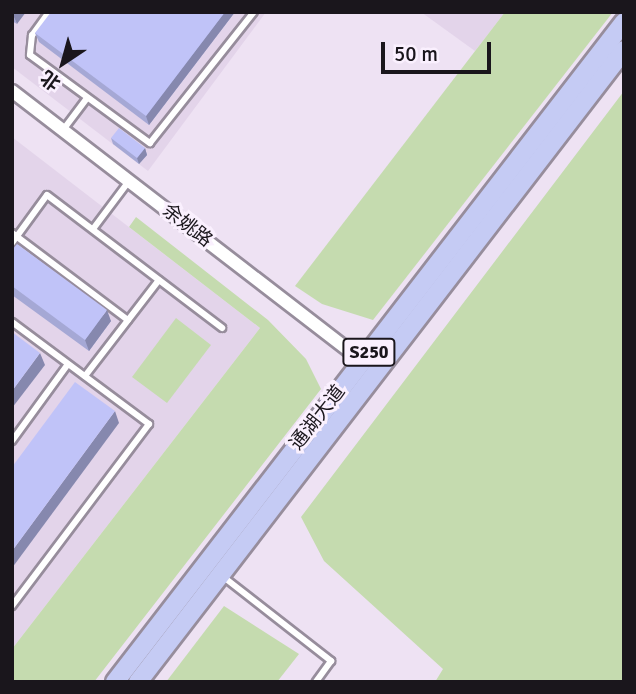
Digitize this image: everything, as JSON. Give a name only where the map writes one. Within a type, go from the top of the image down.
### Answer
[{"type":"main road","name":"通湖大道","points":[[115,682],[624,22]]},
{"type":"main road","name":"通湖大道","points":[[138,682],[624,51]]},
{"type":"street","name":"余姚路","points":[[12,91],[362,361]]},
{"type":"lane","points":[[49,12],[32,35],[30,55],[86,100],[150,143],[254,12]]},
{"type":"lane","points":[[63,130],[86,100]]},
{"type":"lane","points":[[93,229],[129,181]]},
{"type":"lane","points":[[128,320],[14,238],[47,195],[222,328]]},
{"type":"lane","points":[[85,376],[159,280]]},
{"type":"lane","points":[[12,322],[149,424],[12,606]]},
{"type":"lane","points":[[12,441],[68,364]]},
{"type":"lane","points":[[220,575],[331,661],[316,682]]},
{"type":"shaded area","points":[[12,12],[266,12],[148,171],[12,67]]},
{"type":"shaded area","points":[[421,12],[505,12],[475,51]]},
{"type":"shaded area","points":[[12,137],[260,328],[12,649]]},
{"type":"green space","points":[[505,12],[613,12],[373,320],[322,304],[295,286]]},
{"type":"green space","points":[[624,91],[624,682],[435,682],[443,669],[324,561],[301,517]]},
{"type":"green space","points":[[136,217],[268,320],[306,359],[321,389],[94,682],[12,682],[12,649],[260,328],[129,227]]},
{"type":"green space","points":[[176,318],[211,345],[167,403],[132,377]]},
{"type":"green space","points":[[224,606],[299,654],[277,682],[166,682]]},
{"type":"building","points":[[51,12],[225,12],[146,116],[35,33]]},
{"type":"building","points":[[119,128],[145,148],[137,158],[111,138]]},
{"type":"building","points":[[17,244],[107,310],[85,340],[12,286],[12,250]]},
{"type":"building","points":[[12,332],[40,353],[12,391]]},
{"type":"building","points":[[75,382],[115,411],[12,551],[12,467]]}]
